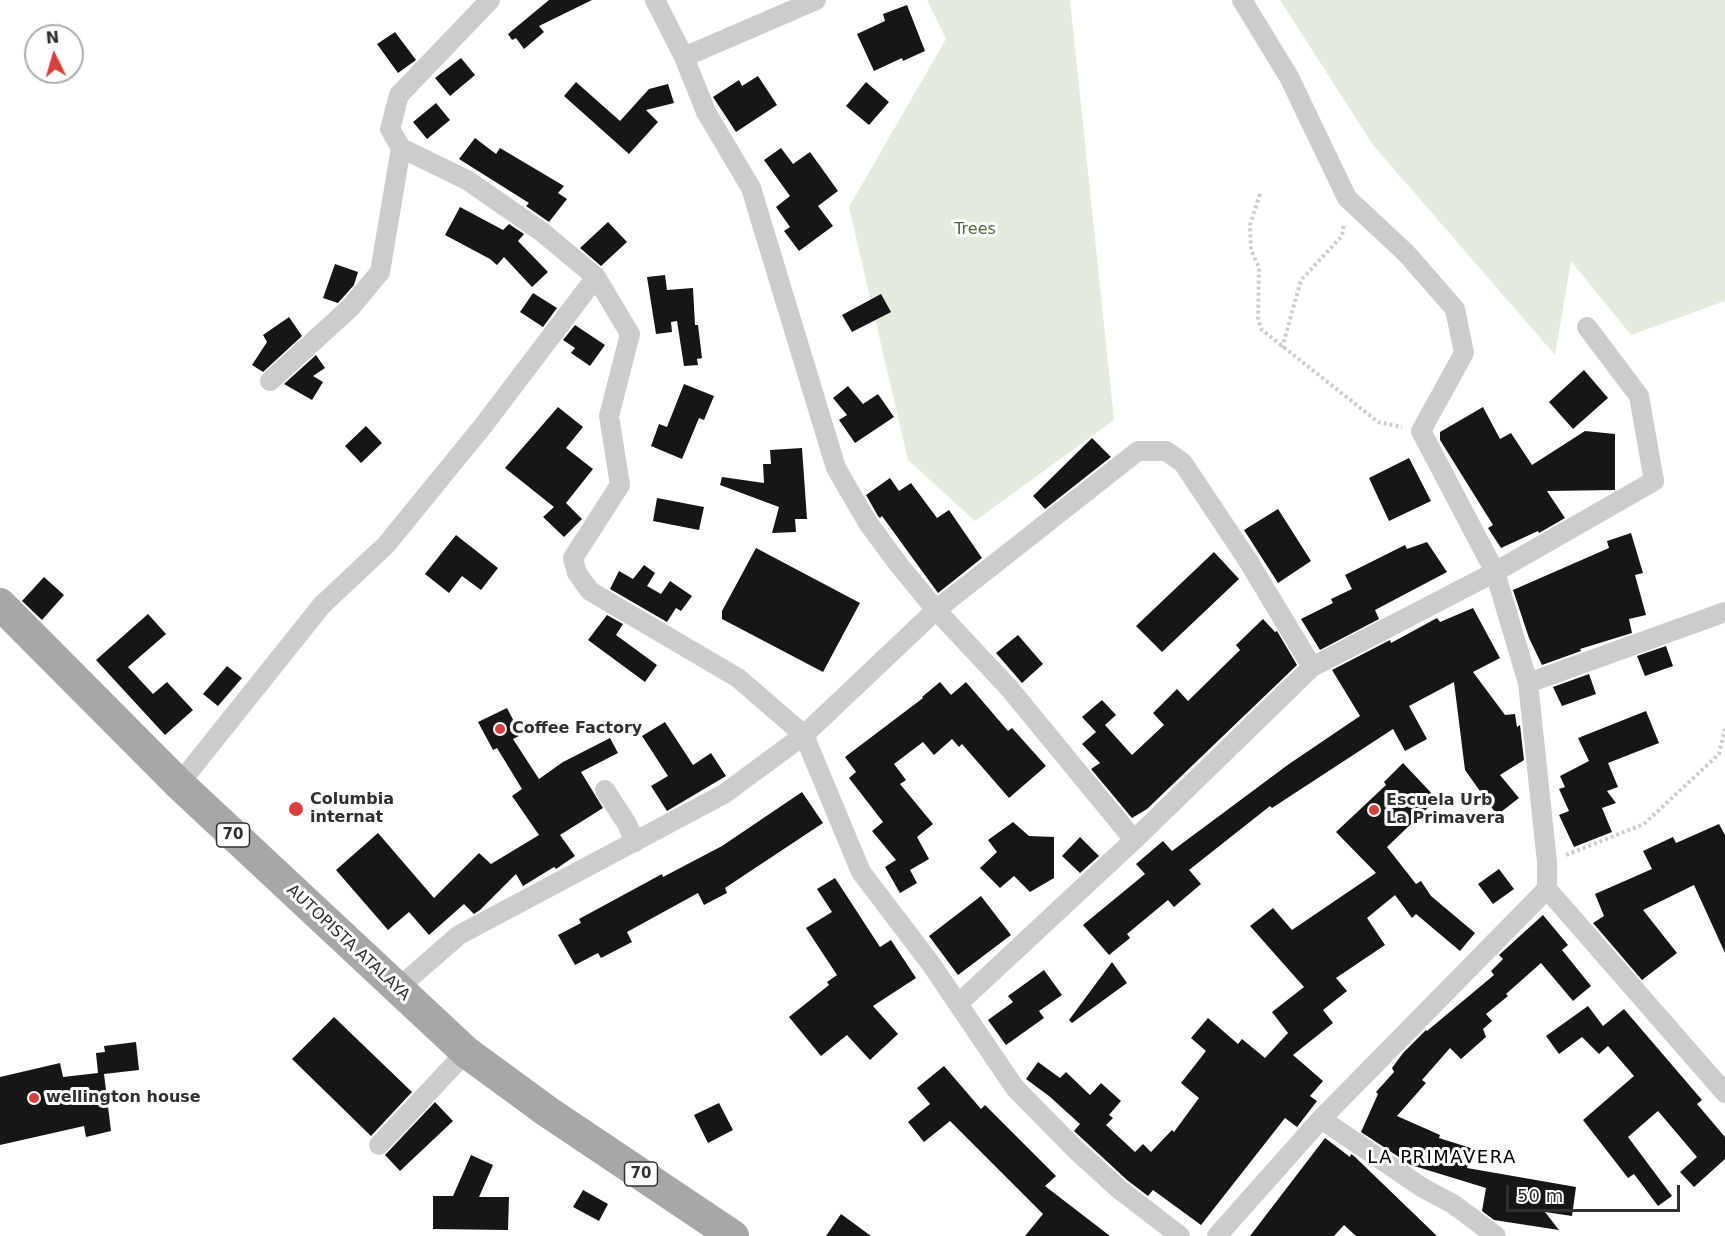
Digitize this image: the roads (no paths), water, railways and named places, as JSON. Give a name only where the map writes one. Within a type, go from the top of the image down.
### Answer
[{"type":"main road","name":"AUTOPISTA ATALAYA","points":[[0,604],[179,784],[466,1052],[548,1112],[734,1236]]},
{"type":"street","points":[[490,0],[399,95],[390,129],[401,148],[467,180],[542,232],[596,277],[630,334],[609,416],[620,485],[573,558],[577,573],[590,591],[738,678],[804,735],[861,872],[932,964],[1015,1088],[1076,1150],[1119,1189],[1180,1236]]},
{"type":"street","points":[[654,0],[684,57],[706,112],[751,188],[836,468],[868,523],[898,565],[936,610],[1009,687],[1134,840]]},
{"type":"street","points":[[684,57],[816,0]]},
{"type":"street","points":[[1242,0],[1289,77],[1347,198],[1406,253],[1455,309],[1464,353],[1421,430],[1495,572],[1528,683],[1547,862],[1547,889],[1725,1093]]},
{"type":"street","points":[[270,381],[351,307],[380,272],[401,148]]},
{"type":"street","points":[[179,784],[322,605],[386,545],[483,426],[596,277]]},
{"type":"street","points":[[959,1003],[1134,840],[1312,667],[1495,572],[1654,481],[1639,396],[1587,327]]},
{"type":"street","points":[[397,989],[459,935],[724,794],[804,735],[936,610],[1138,451],[1166,451],[1183,463],[1247,559],[1312,667]]},
{"type":"street","points":[[1528,683],[1725,612]]},
{"type":"street","points":[[605,790],[627,824],[635,842]]},
{"type":"street","points":[[1217,1236],[1321,1119],[1547,889]]},
{"type":"street","points":[[379,1145],[466,1052]]},
{"type":"street","points":[[1321,1119],[1423,1188],[1453,1204],[1496,1236]]},
{"type":"place","name":"Coffee Factory","points":[[500,729]]},
{"type":"place","name":"Columbia internat","points":[[296,809]]},
{"type":"place","name":"Escuela Urb La Primavera","points":[[1374,810]]},
{"type":"place","name":"wellington house","points":[[34,1098]]},
{"type":"district","name":"LA PRIMAVERA","points":[[1442,1158]]},
{"type":"park label","name":"Trees","points":[[975,230]]}]
